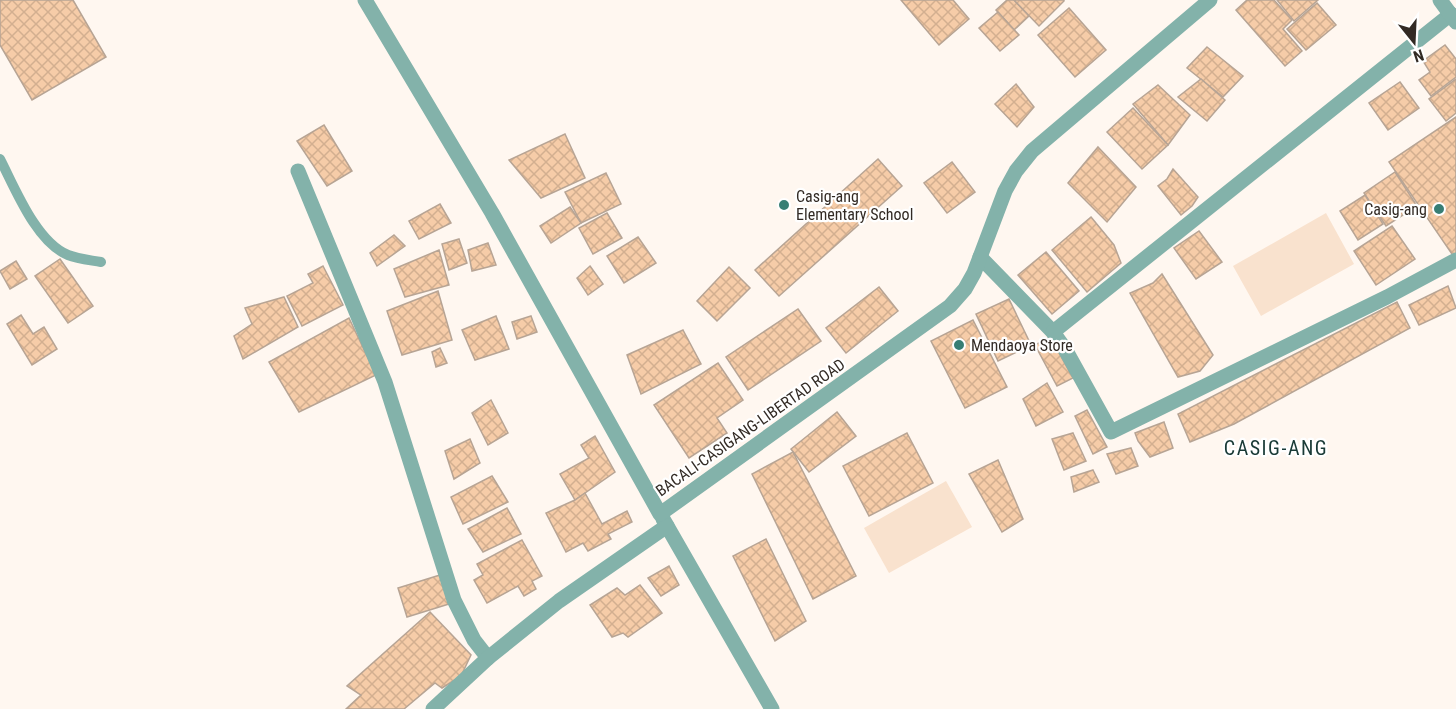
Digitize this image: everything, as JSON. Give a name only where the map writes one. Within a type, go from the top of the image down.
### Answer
[{"type":"street","name":"BACALI-CASIGANG-LIBERTAD ROAD","points":[[365,0],[492,213],[664,520],[950,306],[965,289],[1005,191],[1016,171],[1032,151],[1210,0]]},
{"type":"street","points":[[1053,332],[1453,18],[1440,0]]},
{"type":"street","points":[[298,171],[385,382],[454,600],[474,640],[488,658]]},
{"type":"street","points":[[980,256],[1053,332],[1077,368],[1111,432],[1376,302],[1456,260]]},
{"type":"street","points":[[433,709],[488,658],[664,520],[772,709]]},
{"type":"lane","points":[[0,159],[36,226],[50,242],[67,254],[100,262]]},
{"type":"shaded area","points":[[1326,213],[1354,264],[1261,316],[1233,266]]},
{"type":"shaded area","points":[[946,481],[972,527],[889,573],[864,528]]},
{"type":"building","points":[[0,0],[73,0],[106,57],[32,100],[0,45]]},
{"type":"building","points":[[901,0],[953,0],[969,19],[939,45]]},
{"type":"building","points":[[1007,0],[1014,0],[1029,16],[1014,30],[996,10]]},
{"type":"building","points":[[1014,0],[1064,0],[1064,1],[1039,26]]},
{"type":"building","points":[[1247,0],[1274,0],[1292,20],[1283,29],[1302,51],[1285,66],[1236,10]]},
{"type":"building","points":[[1277,0],[1318,0],[1294,21]]},
{"type":"building","points":[[1317,3],[1336,25],[1306,50],[1287,29]]},
{"type":"building","points":[[1069,8],[1106,50],[1075,77],[1038,35]]},
{"type":"building","points":[[998,12],[1019,35],[1000,51],[979,28]]},
{"type":"building","points":[[1445,45],[1456,59],[1456,77],[1431,96],[1419,80],[1430,72],[1423,61]]},
{"type":"building","points":[[1207,47],[1243,76],[1223,97],[1187,68]]},
{"type":"building","points":[[1201,79],[1225,100],[1207,121],[1178,97]]},
{"type":"building","points":[[1456,79],[1456,113],[1446,121],[1429,99]]},
{"type":"building","points":[[1400,82],[1419,108],[1388,130],[1369,103]]},
{"type":"building","points":[[1016,84],[1034,107],[1017,127],[995,104]]},
{"type":"building","points":[[1158,85],[1190,115],[1168,145],[1133,104]]},
{"type":"building","points":[[1133,108],[1168,145],[1142,169],[1107,132]]},
{"type":"building","name":"Casig-ang","points":[[1456,117],[1456,256],[1454,257],[1389,162]]},
{"type":"building","points":[[324,125],[352,171],[327,186],[297,141]]},
{"type":"building","points":[[565,134],[585,178],[541,198],[509,160]]},
{"type":"building","points":[[1098,147],[1136,187],[1107,222],[1068,183]]},
{"type":"building","points":[[878,159],[902,186],[779,296],[755,270]]},
{"type":"building","points":[[952,162],[975,192],[947,213],[924,183]]},
{"type":"building","points":[[1173,169],[1198,197],[1192,206],[1181,215],[1158,186],[1167,179]]},
{"type":"building","points":[[1395,172],[1417,206],[1386,226],[1364,193]]},
{"type":"building","points":[[606,173],[621,204],[581,223],[565,192]]},
{"type":"building","points":[[1365,195],[1383,224],[1358,240],[1340,211]]},
{"type":"building","points":[[440,204],[451,223],[419,239],[409,221]]},
{"type":"building","points":[[570,207],[581,223],[551,243],[540,226]]},
{"type":"building","points":[[607,213],[622,238],[593,254],[579,228]]},
{"type":"building","points":[[1091,217],[1114,245],[1121,263],[1087,292],[1052,250]]},
{"type":"building","points":[[1392,226],[1415,259],[1376,285],[1354,251]]},
{"type":"building","points":[[1199,231],[1222,262],[1196,279],[1174,248]]},
{"type":"building","points":[[394,235],[405,246],[377,266],[370,253]]},
{"type":"building","points":[[638,237],[656,263],[624,283],[607,256]]},
{"type":"building","points":[[459,239],[467,263],[449,270],[442,244]]},
{"type":"building","points":[[488,243],[496,265],[472,271],[468,250]]},
{"type":"building","points":[[439,250],[449,285],[405,297],[394,269]]},
{"type":"building","points":[[1046,252],[1079,291],[1052,314],[1018,275]]},
{"type":"building","points":[[60,259],[93,306],[68,323],[35,276]]},
{"type":"building","points":[[16,261],[27,279],[10,289],[0,271]]},
{"type":"building","points":[[323,266],[343,305],[302,326],[287,296],[313,283],[308,274]]},
{"type":"building","points":[[590,266],[603,284],[588,295],[577,278]]},
{"type":"building","points":[[729,267],[750,288],[717,321],[697,301]]},
{"type":"building","points":[[1162,274],[1213,355],[1200,371],[1178,377],[1130,293],[1153,283]]},
{"type":"building","points":[[1448,286],[1456,308],[1419,325],[1409,305]]},
{"type":"building","points":[[879,287],[898,311],[846,353],[826,328]]},
{"type":"building","points":[[438,291],[452,340],[402,355],[387,311]]},
{"type":"building","points":[[284,297],[298,327],[243,359],[234,336],[252,324],[245,308]]},
{"type":"building","points":[[1009,299],[1031,345],[998,361],[976,314]]},
{"type":"building","points":[[1397,302],[1410,328],[1234,424],[1190,442],[1178,414]]},
{"type":"building","points":[[798,309],[821,341],[748,390],[726,357]]},
{"type":"building","points":[[21,315],[33,334],[44,327],[57,349],[32,365],[7,324]]},
{"type":"building","points":[[496,316],[509,349],[475,360],[462,330]]},
{"type":"building","points":[[531,316],[537,332],[517,339],[512,322]]},
{"type":"building","points":[[349,318],[376,375],[299,412],[269,362]]},
{"type":"building","points":[[973,320],[1007,387],[965,408],[931,341]]},
{"type":"building","points":[[683,330],[701,364],[641,394],[627,355]]},
{"type":"building","points":[[1050,337],[1073,378],[1057,386],[1035,345]]},
{"type":"building","points":[[440,348],[447,363],[436,367],[432,352]]},
{"type":"building","points":[[718,363],[743,400],[717,418],[727,433],[689,458],[654,405]]},
{"type":"building","points":[[1047,383],[1063,412],[1036,426],[1023,399]]},
{"type":"building","points":[[491,400],[508,433],[488,445],[472,413]]},
{"type":"building","points":[[1087,410],[1107,447],[1093,454],[1075,416]]},
{"type":"building","points":[[837,412],[856,436],[809,472],[791,449]]},
{"type":"building","points":[[1164,422],[1173,448],[1150,457],[1135,433]]},
{"type":"building","points":[[907,433],[933,483],[869,516],[843,466]]},
{"type":"building","points":[[1073,433],[1086,461],[1064,470],[1052,439]]},
{"type":"building","points":[[595,436],[615,472],[575,500],[560,474],[589,458],[581,445]]},
{"type":"building","points":[[470,439],[480,463],[454,479],[445,451]]},
{"type":"building","points":[[1131,448],[1138,466],[1116,474],[1107,454]]},
{"type":"building","points":[[793,452],[856,576],[813,599],[752,474]]},
{"type":"building","points":[[998,460],[1023,519],[1002,532],[969,474]]},
{"type":"building","points":[[1093,470],[1099,482],[1074,492],[1071,477]]},
{"type":"building","points":[[492,476],[508,502],[463,524],[451,497]]},
{"type":"building","points":[[585,493],[602,524],[627,511],[632,522],[608,534],[611,539],[588,551],[583,543],[566,552],[546,513]]},
{"type":"building","points":[[507,508],[521,534],[483,552],[468,529]]},
{"type":"building","points":[[766,539],[806,621],[775,641],[733,556]]},
{"type":"building","points":[[522,540],[542,576],[532,581],[536,589],[524,596],[518,586],[487,603],[474,580],[483,575],[477,564]]},
{"type":"building","points":[[669,566],[679,585],[661,596],[648,578]]},
{"type":"building","points":[[440,575],[449,604],[407,617],[398,588]]},
{"type":"building","points":[[640,585],[662,613],[628,637],[623,633],[612,637],[590,605],[617,588],[625,595]]},
{"type":"building","points":[[430,612],[471,655],[461,676],[442,688],[435,683],[404,709],[346,709],[361,695],[347,686]]},
{"type":"place","name":"Casig-ang Elementary School","points":[[784,205]]},
{"type":"place","name":"Casig-ang","points":[[1439,209]]},
{"type":"place","name":"Mendaoya Store","points":[[959,345]]},
{"type":"district","name":"CASIG-ANG","points":[[1276,448]]}]
